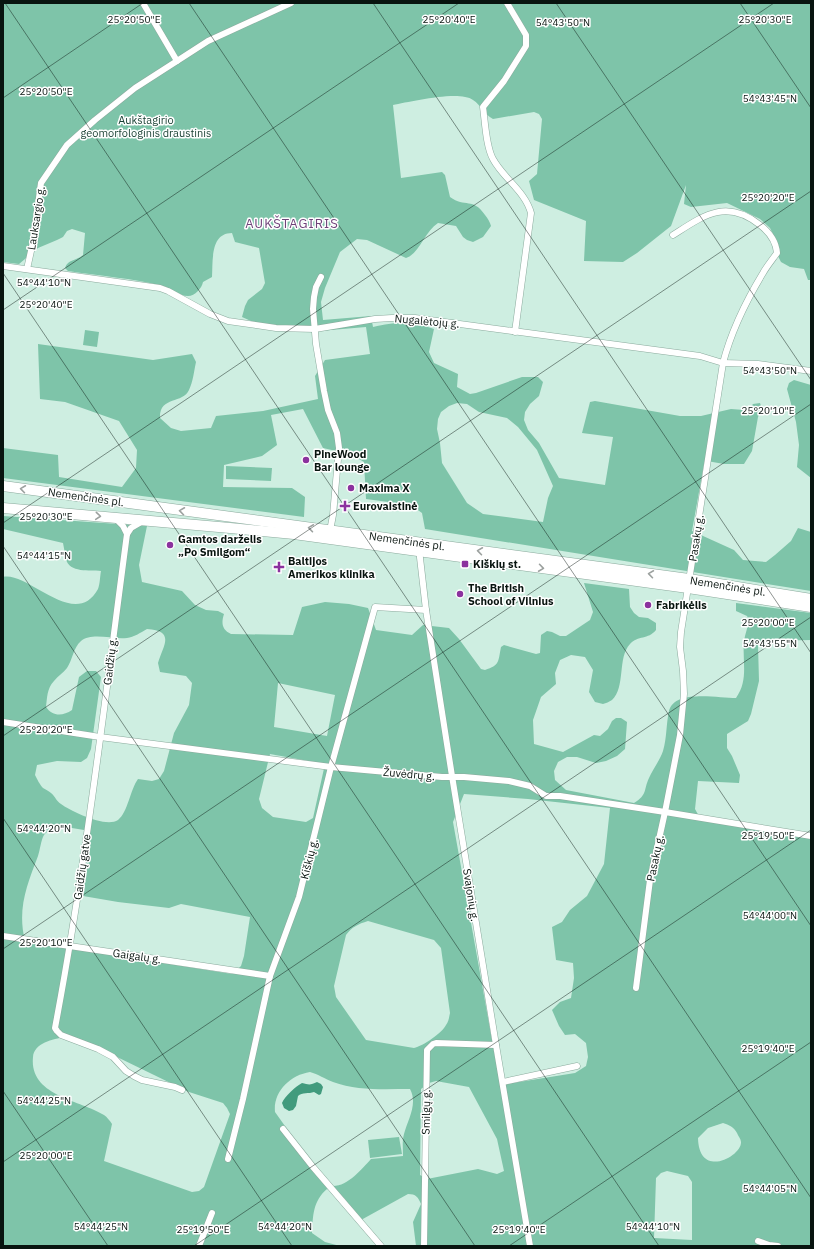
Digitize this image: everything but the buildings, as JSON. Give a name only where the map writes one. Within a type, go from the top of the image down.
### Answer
[{"type":"main road","name":"Nemenčinės pl.","points":[[3,486],[330,531],[419,547]]},
{"type":"main road","name":"Nemenčinės pl.","points":[[3,508],[419,547],[811,599]]},
{"type":"main road","name":"Nemenčinės pl.","points":[[689,584],[811,606]]},
{"type":"street","points":[[143,3],[177,61]]},
{"type":"street","name":"Lauksargio g.","points":[[27,269],[33,242],[41,183],[68,145],[95,120],[135,88],[208,41],[291,3]]},
{"type":"street","points":[[508,3],[526,35],[526,46],[504,81],[483,107],[492,158],[527,203],[530,213],[515,332]]},
{"type":"street","name":"Pasakų g.","points":[[636,988],[650,880],[666,812],[680,735],[684,694],[680,647],[722,363],[743,311],[763,273],[777,253],[775,243],[766,229],[754,220],[734,212],[723,211],[706,215],[673,235]]},
{"type":"street","name":"Nugalėtojų g.","points":[[3,266],[160,288],[210,314],[235,323],[276,328],[315,329],[375,319],[400,317],[700,356],[722,363],[758,364],[811,371]]},
{"type":"street","points":[[321,277],[314,297],[313,309],[315,329],[324,391],[339,448],[333,515],[330,531]]},
{"type":"street","points":[[114,518],[123,526],[127,534],[131,528],[143,521]]},
{"type":"street","name":"Gaidžių g.","points":[[94,788],[127,534]]},
{"type":"street","name":"Svajonių g.","points":[[419,547],[426,610],[452,776],[530,1246]]},
{"type":"street","name":"Kiškių g.","points":[[228,1159],[270,976],[299,897],[332,767],[376,607],[426,610]]},
{"type":"street","name":"Žuvėdrų g.","points":[[3,722],[100,737],[332,767],[442,777],[452,776],[509,781],[530,786],[546,796],[560,796],[811,836]]},
{"type":"street","name":"Gaidžių gatve","points":[[94,788],[70,946],[55,1028],[61,1035],[98,1049],[113,1057],[120,1065],[134,1076],[142,1080],[176,1087],[182,1090]]},
{"type":"street","name":"Gaigalų g.","points":[[3,936],[270,976]]},
{"type":"street","name":"Smilgų g.","points":[[424,1246],[427,1050],[436,1043],[496,1044]]},
{"type":"street","points":[[503,1082],[577,1066]]},
{"type":"street","points":[[283,1129],[313,1168],[381,1246]]},
{"type":"street","points":[[200,1246],[212,1212]]},
{"type":"street","points":[[758,1241],[769,1245],[778,1246]]},
{"type":"green space","name":"Aukštagirio geomorfologinis draustinis","points":[[3,3],[811,3],[811,280],[808,280],[804,269],[790,267],[781,262],[778,256],[779,246],[770,228],[760,219],[727,203],[691,207],[684,204],[686,185],[671,226],[637,253],[623,262],[584,261],[586,221],[534,200],[529,181],[537,174],[542,119],[539,114],[534,112],[493,119],[487,115],[473,100],[466,97],[446,96],[393,105],[401,178],[442,172],[445,175],[450,197],[460,202],[477,206],[486,216],[491,226],[483,237],[473,242],[463,237],[456,226],[438,223],[429,231],[415,252],[406,258],[367,240],[357,239],[340,252],[325,288],[321,302],[323,320],[371,316],[373,327],[404,323],[434,329],[429,352],[434,363],[458,374],[457,387],[470,394],[522,377],[538,377],[543,382],[539,396],[530,404],[525,412],[524,420],[528,430],[539,443],[559,478],[605,485],[613,437],[582,433],[590,402],[595,401],[680,416],[701,416],[731,409],[744,410],[749,409],[753,404],[760,403],[762,409],[758,417],[752,451],[744,464],[724,464],[707,461],[704,464],[692,531],[734,550],[743,560],[766,562],[791,541],[798,528],[811,532],[811,591],[425,529],[422,513],[411,505],[366,499],[364,462],[347,452],[323,448],[303,409],[271,415],[277,445],[262,456],[224,465],[223,487],[292,488],[305,497],[304,517],[3,478],[3,448],[58,455],[59,477],[122,487],[136,468],[137,450],[119,421],[65,402],[40,399],[38,344],[153,360],[192,354],[196,362],[189,390],[182,397],[163,406],[160,418],[171,428],[181,431],[211,428],[216,416],[263,411],[318,399],[315,376],[325,360],[370,354],[366,327],[319,331],[273,331],[242,317],[248,300],[262,289],[265,283],[259,248],[235,242],[232,233],[225,234],[216,243],[213,256],[212,277],[203,282],[200,289],[191,296],[181,295],[166,287],[151,283],[68,271],[65,268],[66,265],[83,255],[85,233],[72,229],[67,231],[63,237],[38,248],[19,264],[3,262]],"holes":[[[457,403],[467,404],[479,412],[507,418],[518,427],[537,450],[553,486],[548,498],[543,522],[483,514],[467,503],[442,463],[437,429],[438,419],[441,412],[449,406]]]},
{"type":"green space","points":[[85,330],[99,332],[97,347],[83,345]]},
{"type":"green space","points":[[794,380],[811,385],[811,478],[797,467],[799,445],[796,422],[787,389],[789,383]]},
{"type":"green space","points":[[226,466],[272,468],[271,481],[226,479]]},
{"type":"green space","points":[[3,516],[147,526],[139,565],[142,582],[182,591],[195,605],[206,610],[218,611],[224,614],[223,626],[231,634],[293,635],[302,607],[325,602],[349,604],[368,608],[376,630],[412,635],[423,625],[449,628],[481,669],[485,670],[498,662],[501,647],[504,645],[536,654],[540,653],[541,635],[547,631],[560,636],[566,636],[590,620],[593,612],[584,583],[629,589],[630,607],[639,617],[648,618],[656,623],[656,630],[650,635],[633,641],[626,650],[622,664],[619,688],[612,700],[603,704],[595,702],[589,692],[593,670],[585,657],[571,655],[560,660],[555,673],[556,684],[541,697],[533,720],[534,744],[563,752],[594,735],[600,736],[608,729],[612,721],[616,718],[621,718],[627,722],[625,749],[617,756],[606,761],[596,763],[577,757],[567,757],[558,762],[554,771],[555,780],[566,790],[634,803],[643,795],[649,778],[662,754],[669,711],[673,704],[688,697],[698,696],[736,698],[740,691],[744,677],[744,641],[749,620],[747,616],[736,611],[736,603],[811,613],[811,640],[764,641],[758,645],[759,681],[751,714],[748,721],[727,734],[727,748],[740,775],[739,783],[698,781],[695,809],[701,820],[811,838],[811,1246],[416,1246],[413,1222],[421,1204],[415,1195],[408,1194],[361,1220],[344,1198],[327,1189],[316,1203],[313,1214],[312,1233],[325,1242],[340,1246],[3,1246],[3,577],[13,578],[25,582],[64,602],[77,604],[88,600],[98,589],[101,571],[80,570],[71,567],[66,559],[63,543],[3,529]],"holes":[[[147,629],[156,630],[165,636],[164,645],[158,663],[160,672],[186,676],[192,683],[189,705],[174,733],[164,771],[159,779],[152,781],[138,779],[127,806],[118,820],[113,822],[98,821],[81,815],[60,803],[52,794],[42,787],[35,775],[37,765],[57,761],[81,762],[87,758],[91,749],[101,677],[96,671],[87,671],[79,677],[72,710],[62,714],[52,713],[46,707],[48,693],[52,684],[67,668],[76,647],[81,641],[91,637],[127,638],[135,636]],[[278,683],[335,695],[327,736],[274,727]],[[270,754],[325,764],[313,818],[306,822],[273,817],[262,808],[259,799]],[[464,794],[610,808],[604,864],[587,896],[570,910],[562,922],[552,927],[556,960],[573,963],[574,978],[571,998],[560,1002],[552,1010],[565,1035],[575,1034],[586,1043],[588,1057],[586,1066],[575,1073],[500,1085],[453,822]],[[60,826],[90,831],[83,896],[169,908],[181,904],[250,917],[241,966],[232,974],[25,941],[22,918],[24,897],[43,837],[53,828]],[[368,921],[434,940],[441,948],[450,1013],[448,1022],[444,1028],[432,1039],[422,1045],[414,1048],[366,1040],[336,997],[334,986],[346,935],[358,925]],[[65,1037],[80,1039],[189,1092],[223,1103],[230,1114],[204,1187],[199,1191],[192,1192],[104,1161],[112,1124],[109,1120],[104,1115],[47,1089],[39,1080],[34,1070],[34,1052],[40,1045]],[[310,1072],[333,1082],[352,1087],[371,1089],[410,1089],[413,1106],[403,1137],[403,1156],[371,1159],[349,1181],[338,1186],[332,1186],[307,1157],[275,1112],[275,1105],[280,1091],[296,1077]],[[436,1081],[469,1087],[497,1139],[504,1171],[497,1174],[478,1169],[427,1179],[420,1175],[421,1089],[429,1083]],[[723,1123],[734,1129],[741,1141],[739,1148],[735,1153],[720,1161],[712,1161],[705,1158],[700,1151],[698,1138],[708,1128]],[[667,1171],[688,1176],[692,1182],[692,1240],[654,1238],[656,1178],[661,1173]]]},
{"type":"green space","points":[[399,1137],[402,1154],[370,1158],[368,1140]]},
{"type":"shaded area","points":[[317,1082],[323,1087],[321,1094],[319,1095],[314,1092],[301,1094],[298,1096],[296,1106],[293,1110],[289,1111],[284,1108],[282,1103],[283,1100],[296,1087],[302,1083],[313,1084]]},
{"type":"place","name":"PineWood Bar lounge","points":[[306,460]]},
{"type":"place","name":"Maxima X","points":[[351,488]]},
{"type":"place","name":"Eurovaistinė","points":[[345,506]]},
{"type":"place","name":"Gamtos darželis „Po Smilgom“","points":[[170,545]]},
{"type":"place","name":"Kiškių st.","points":[[465,564]]},
{"type":"place","name":"Baltijos Amerikos klinika","points":[[279,567]]},
{"type":"place","name":"The British School of Vilnius","points":[[460,594]]},
{"type":"place","name":"Fabrikėlis","points":[[648,605]]},
{"type":"district","name":"AUKŠTAGIRIS","points":[[292,223]]}]
